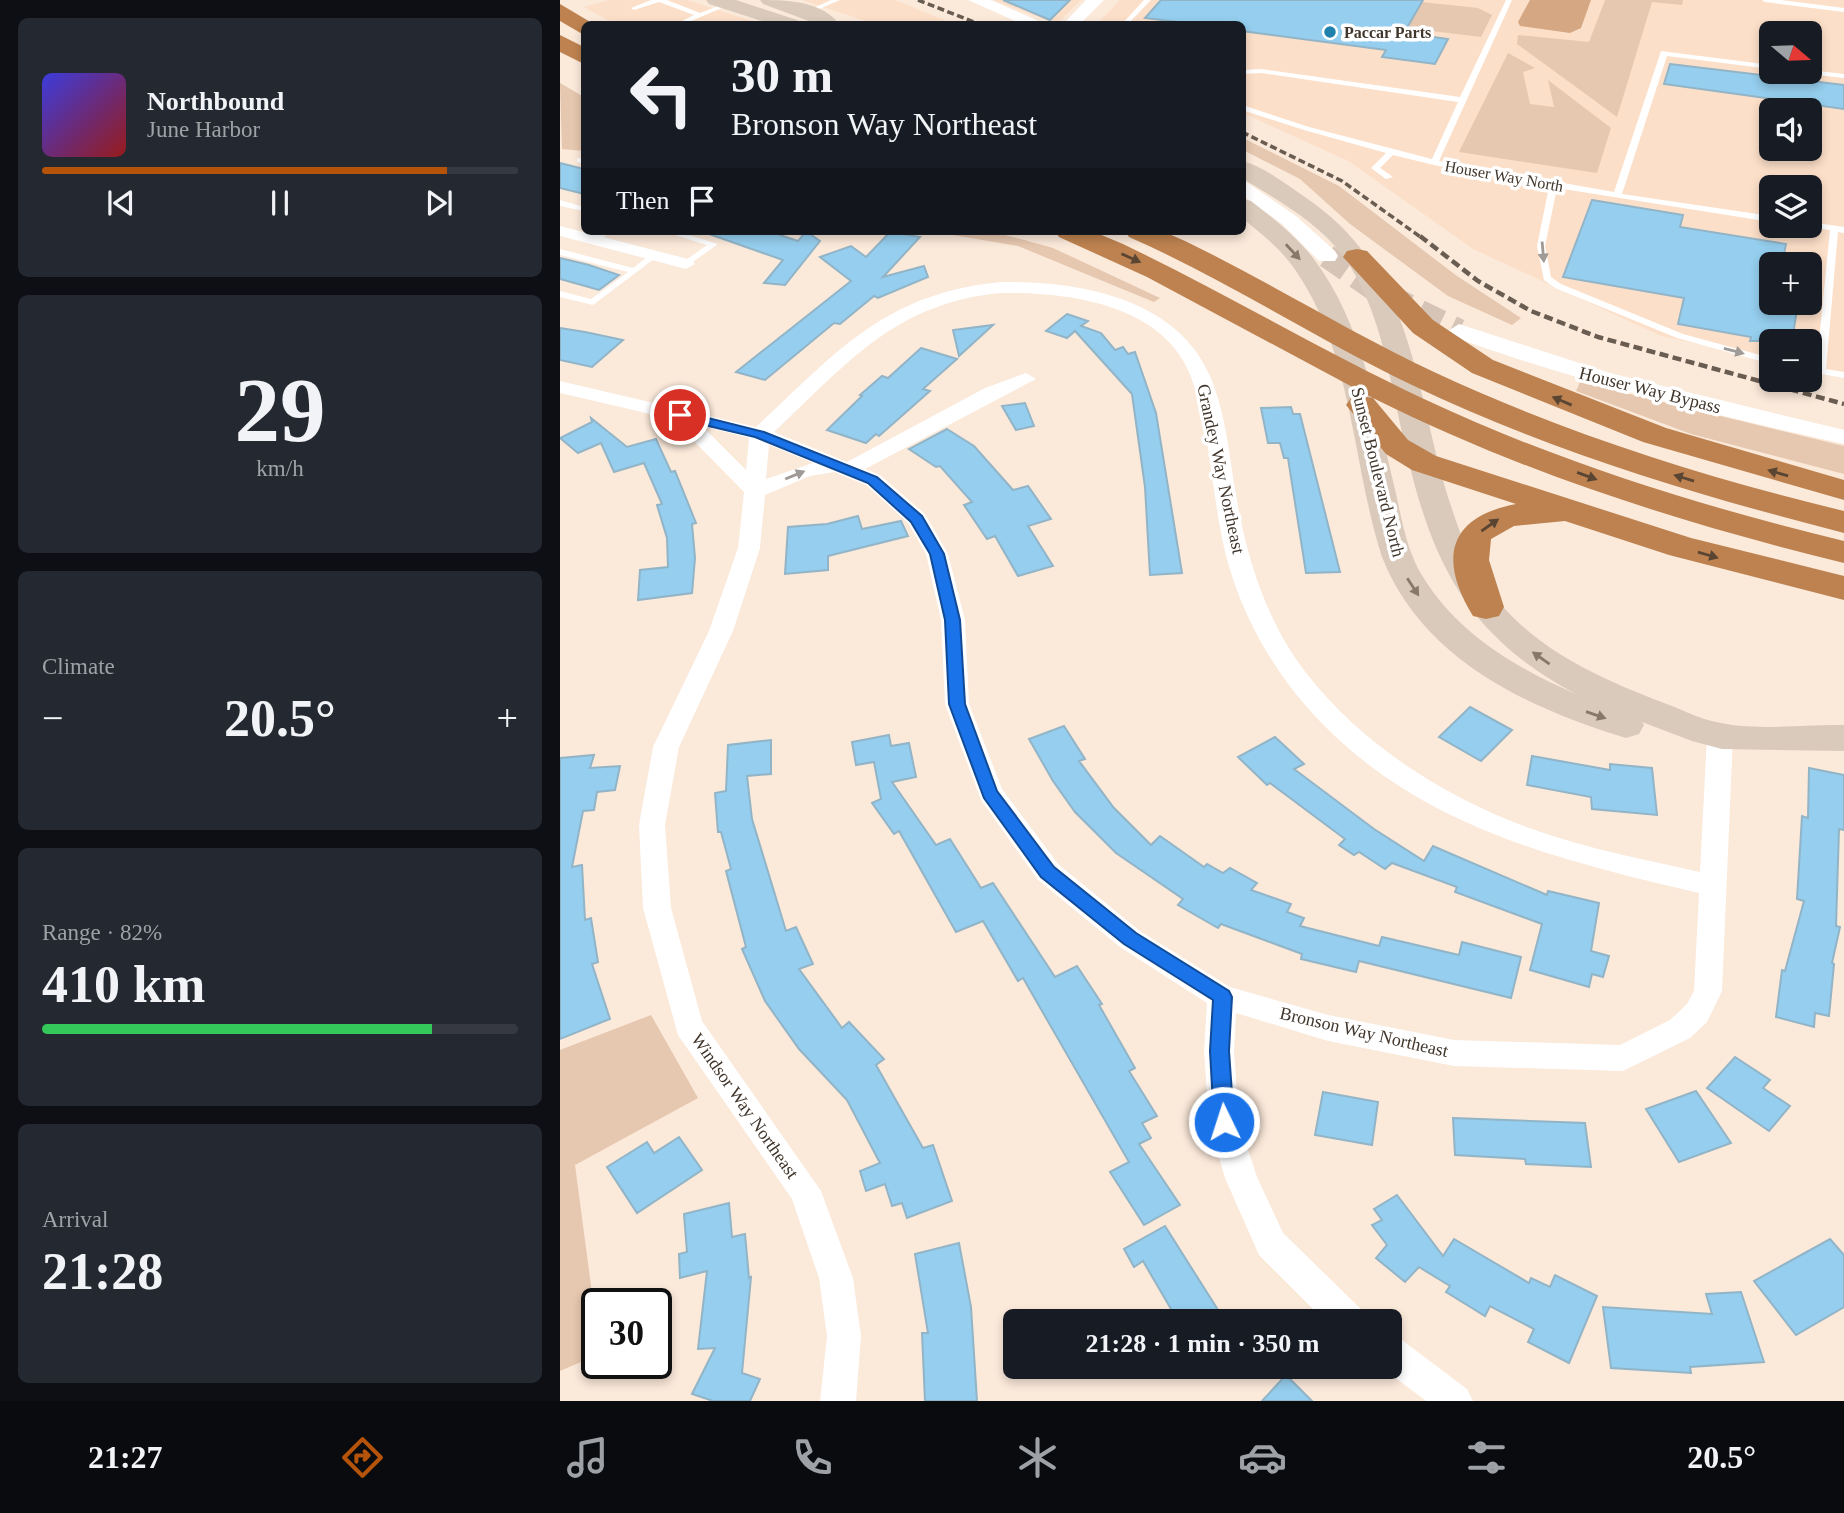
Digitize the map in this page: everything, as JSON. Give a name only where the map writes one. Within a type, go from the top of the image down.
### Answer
[{"type":"highway","points":[[560,11],[581,26]]},
{"type":"highway","points":[[560,42],[581,55]]},
{"type":"highway","points":[[560,58],[581,70]]},
{"type":"highway","points":[[1078,235],[1162,272],[1370,385],[1477,435],[1647,497],[1844,552]]},
{"type":"highway","points":[[1147,235],[1279,301],[1390,362],[1528,424],[1643,466],[1844,522]]},
{"type":"highway","points":[[1342,256],[1425,329],[1484,368],[1577,407],[1691,447],[1844,490]]},
{"type":"highway","points":[[1362,405],[1397,447],[1424,463],[1727,560],[1844,588]]},
{"type":"highway","points":[[1486,607],[1470,558],[1476,536],[1487,525],[1500,518],[1531,512],[1596,520]]},
{"type":"main road","points":[[770,0],[808,12],[824,21]]},
{"type":"main road","points":[[722,2],[781,21]]},
{"type":"main road","points":[[1246,170],[1290,197],[1320,221],[1342,256],[1384,304],[1424,463],[1459,567],[1486,607],[1518,641],[1567,675],[1630,704],[1720,736],[1844,738]]},
{"type":"main road","name":"Sunset Boulevard North","points":[[1246,210],[1301,261],[1331,310],[1362,405],[1395,551],[1406,577],[1427,608],[1453,635],[1516,681],[1596,716],[1640,729],[1720,736]]},
{"type":"main road","points":[[1331,310],[1347,319],[1363,321],[1377,316],[1384,304]]},
{"type":"street","points":[[1074,21],[1096,0]]},
{"type":"street","points":[[982,1],[1029,21]]},
{"type":"street","points":[[1246,188],[1342,256]]},
{"type":"street","points":[[560,231],[581,234]]},
{"type":"street","points":[[601,236],[654,256],[686,264]]},
{"type":"street","name":"Grandey Way Northeast","points":[[760,434],[887,323],[930,301],[986,290],[1054,289],[1117,302],[1147,315],[1169,330],[1186,347],[1200,373],[1210,397],[1234,542],[1254,605],[1270,638],[1294,674],[1331,718],[1417,783],[1511,832],[1554,847],[1715,886]]},
{"type":"street","name":"Houser Way Bypass","points":[[1459,331],[1521,356],[1598,379],[1844,437]]},
{"type":"street","points":[[680,415],[755,491],[804,471],[842,467],[992,392],[1026,379]]},
{"type":"street","name":"Bronson Way Northeast","points":[[560,387],[760,434],[873,480],[897,499],[917,519],[937,554],[953,620],[957,704],[990,793],[1048,872],[1130,939],[1222,997],[1328,1028],[1454,1054],[1623,1058],[1680,1029],[1697,1013],[1708,991],[1720,736]]},
{"type":"street","name":"Windsor Way Northeast","points":[[760,434],[749,548],[721,631],[666,747],[652,825],[657,908],[688,1026],[805,1191],[836,1278],[844,1336],[838,1401]]},
{"type":"street","points":[[1222,997],[1219,1051],[1224,1122],[1241,1178],[1271,1244],[1337,1309]]},
{"type":"street","points":[[1402,1361],[1455,1401]]},
{"type":"lane","points":[[634,8],[660,0],[700,15]]},
{"type":"lane","points":[[808,12],[837,0]]},
{"type":"lane","points":[[1128,21],[1148,0]]},
{"type":"lane","points":[[1434,163],[1509,0]]},
{"type":"lane","points":[[1765,0],[1844,10]]},
{"type":"lane","points":[[686,21],[722,2]]},
{"type":"lane","points":[[1617,195],[1664,52],[1759,65]]},
{"type":"lane","points":[[1246,72],[1261,71],[1463,100]]},
{"type":"lane","points":[[1822,73],[1844,76]]},
{"type":"lane","name":"Houser Way North","points":[[1246,108],[1314,133],[1434,163],[1553,185],[1759,217]]},
{"type":"lane","points":[[1389,177],[1375,168],[1390,153]]},
{"type":"lane","points":[[1553,185],[1541,246],[1547,278],[1558,286],[1680,336],[1759,358]]},
{"type":"lane","points":[[560,203],[581,208]]},
{"type":"lane","points":[[1822,363],[1839,230]]},
{"type":"lane","points":[[681,235],[714,244],[686,264]]},
{"type":"lane","points":[[560,252],[635,271]]},
{"type":"lane","points":[[560,294],[593,302],[654,256]]},
{"type":"lane","points":[[1822,371],[1844,375]]},
{"type":"shaded area","points":[[609,0],[687,0],[752,21],[610,21],[584,7]]},
{"type":"shaded area","points":[[802,0],[895,0],[947,21],[865,21]]},
{"type":"shaded area","points":[[993,0],[1081,0],[1060,21],[1049,21]]},
{"type":"shaded area","points":[[1120,0],[1844,0],[1844,375],[1822,370],[1822,329],[1759,329],[1759,356],[1661,336],[1473,249],[1350,162],[1246,114],[1246,21],[1100,21]]},
{"type":"shaded area","points":[[1530,0],[1591,0],[1581,28],[1570,33],[1520,26],[1518,22]]},
{"type":"shaded area","points":[[1605,0],[1683,0],[1682,5],[1652,2],[1617,117],[1517,44],[1518,35],[1589,42]]},
{"type":"shaded area","points":[[1421,2],[1478,8],[1492,15],[1481,37],[1407,28]]},
{"type":"shaded area","points":[[1508,53],[1535,68],[1523,72],[1530,104],[1554,107],[1548,80],[1611,128],[1597,173],[1459,152]]},
{"type":"shaded area","points":[[560,83],[581,95],[581,151],[562,149]]},
{"type":"shaded area","points":[[1246,140],[1339,186],[1457,276],[1521,318],[1512,325],[1448,296],[1350,224],[1300,179],[1246,152]]},
{"type":"shaded area","points":[[953,235],[1006,235],[1053,248],[1160,298],[1154,302],[1018,246]]},
{"type":"shaded area","points":[[1580,382],[1844,446],[1844,474],[1691,434],[1576,391]]},
{"type":"shaded area","points":[[651,1015],[698,1098],[575,1165],[591,1288],[581,1288],[581,1362],[560,1371],[560,1050]]},
{"type":"building","points":[[1003,0],[1070,0],[1050,20]]},
{"type":"building","name":"Paccar Parts","points":[[1161,0],[1423,0],[1404,33],[1448,39],[1435,64],[1382,57],[1386,50],[1246,32],[1246,21],[1170,21],[1145,18]]},
{"type":"building","points":[[1670,64],[1759,75],[1759,84],[1822,82],[1844,85],[1844,109],[1822,106],[1822,98],[1765,98],[1664,84]]},
{"type":"building","points":[[560,163],[581,168],[581,193],[560,188]]},
{"type":"building","points":[[1592,200],[1683,215],[1680,227],[1786,244],[1784,252],[1759,252],[1759,315],[1796,315],[1794,329],[1759,329],[1759,341],[1750,341],[1751,337],[1678,324],[1684,298],[1563,277]]},
{"type":"building","points":[[712,235],[780,235],[798,241],[803,235],[812,235],[820,241],[785,285],[764,283],[783,260]]},
{"type":"building","points":[[887,235],[920,237],[883,277],[924,266],[928,277],[878,298],[874,296],[840,324],[834,323],[765,380],[736,372],[851,281],[820,257],[851,246],[866,257]]},
{"type":"building","points":[[560,258],[619,275],[599,290],[560,279]]},
{"type":"building","points":[[1067,314],[1088,321],[1081,326],[1101,333],[1115,350],[1123,347],[1128,354],[1135,352],[1156,413],[1182,573],[1150,575],[1145,487],[1132,394],[1075,331],[1067,338],[1046,331]]},
{"type":"building","points":[[993,325],[959,356],[953,330]]},
{"type":"building","points":[[560,328],[623,340],[592,367],[560,360]]},
{"type":"building","points":[[921,348],[957,359],[923,389],[930,391],[879,436],[876,434],[866,443],[827,430],[862,396],[860,395],[882,376],[888,378]]},
{"type":"building","points":[[1025,403],[1034,426],[1016,430],[1002,406]]},
{"type":"building","points":[[1291,407],[1293,414],[1300,414],[1340,572],[1306,573],[1288,458],[1284,458],[1280,443],[1268,443],[1261,408]]},
{"type":"building","points":[[591,418],[627,447],[656,439],[671,472],[675,471],[696,523],[692,524],[695,558],[692,593],[638,600],[640,570],[668,567],[667,538],[657,505],[662,504],[644,463],[614,472],[601,443],[578,453],[560,438],[592,422]]},
{"type":"building","points":[[947,429],[974,446],[1013,490],[1028,486],[1051,519],[1028,526],[1053,566],[1018,576],[995,536],[987,539],[964,505],[972,502],[940,466],[936,467],[909,449]]},
{"type":"building","points":[[858,516],[862,529],[901,521],[908,536],[828,556],[828,570],[785,574],[788,527],[827,524]]},
{"type":"building","points":[[1470,707],[1512,730],[1481,761],[1439,737]]},
{"type":"building","points":[[1064,726],[1085,759],[1079,761],[1114,808],[1151,845],[1160,836],[1204,867],[1207,864],[1223,873],[1230,868],[1257,883],[1251,890],[1291,904],[1287,912],[1304,918],[1300,926],[1379,946],[1382,937],[1459,955],[1462,942],[1521,957],[1511,998],[1359,961],[1356,972],[1301,959],[1302,954],[1221,924],[1218,928],[1178,905],[1183,899],[1116,853],[1075,812],[1053,781],[1029,739]]},
{"type":"building","points":[[889,735],[891,746],[909,743],[916,777],[892,782],[936,845],[950,839],[981,888],[993,883],[1055,977],[1077,966],[1102,1004],[1099,1005],[1135,1068],[1129,1071],[1157,1116],[1142,1123],[1151,1138],[1139,1144],[1180,1205],[1144,1225],[1110,1172],[1129,1162],[1023,978],[1018,981],[983,921],[956,932],[899,831],[894,834],[872,803],[881,799],[874,762],[856,765],[852,742]]},
{"type":"building","points":[[1275,737],[1304,764],[1294,769],[1374,829],[1424,861],[1433,846],[1547,895],[1548,891],[1599,903],[1591,951],[1609,956],[1603,977],[1592,974],[1589,987],[1530,970],[1542,924],[1455,892],[1457,887],[1392,863],[1385,869],[1359,852],[1354,855],[1339,845],[1345,839],[1270,783],[1267,785],[1238,757]]},
{"type":"building","points":[[771,740],[771,774],[747,776],[752,819],[786,931],[796,927],[813,964],[799,969],[842,1028],[849,1022],[884,1059],[876,1065],[923,1148],[933,1145],[952,1201],[907,1218],[902,1203],[892,1206],[885,1184],[866,1191],[860,1171],[880,1163],[847,1100],[799,1049],[765,1001],[742,949],[746,947],[726,871],[731,869],[721,832],[718,832],[715,793],[726,791],[728,745]]},
{"type":"building","points":[[594,755],[590,768],[620,766],[615,790],[597,792],[594,810],[583,811],[572,867],[582,865],[585,920],[591,918],[598,962],[592,964],[610,1019],[560,1039],[560,758]]},
{"type":"building","points":[[1532,756],[1610,770],[1610,764],[1652,768],[1657,815],[1592,809],[1591,797],[1527,785]]},
{"type":"building","points":[[1809,768],[1844,775],[1844,830],[1839,829],[1836,926],[1840,927],[1832,963],[1829,1016],[1815,1013],[1814,1027],[1776,1017],[1782,970],[1785,971],[1804,901],[1797,899],[1802,816],[1808,818]]},
{"type":"building","points":[[1735,1057],[1770,1080],[1763,1088],[1790,1106],[1769,1131],[1707,1088]]},
{"type":"building","points":[[1696,1091],[1731,1143],[1679,1162],[1646,1109]]},
{"type":"building","points":[[1323,1092],[1378,1102],[1372,1145],[1315,1135]]},
{"type":"building","points":[[1453,1118],[1585,1123],[1591,1167],[1526,1164],[1525,1159],[1455,1155]]},
{"type":"building","points":[[679,1137],[702,1170],[637,1213],[607,1167],[647,1142],[654,1153]]},
{"type":"building","points":[[1397,1195],[1443,1256],[1454,1239],[1529,1283],[1531,1278],[1550,1287],[1555,1275],[1597,1296],[1569,1363],[1528,1342],[1534,1329],[1490,1306],[1485,1316],[1446,1292],[1450,1286],[1419,1267],[1405,1282],[1376,1258],[1387,1245],[1372,1225],[1382,1220],[1374,1209]]},
{"type":"building","points":[[729,1203],[732,1237],[745,1234],[749,1278],[751,1277],[742,1373],[760,1379],[750,1401],[713,1401],[692,1394],[715,1348],[698,1349],[707,1271],[680,1278],[679,1254],[687,1252],[684,1214]]},
{"type":"building","points":[[1165,1226],[1217,1309],[1171,1309],[1143,1261],[1134,1267],[1124,1249]]},
{"type":"building","points":[[1830,1239],[1844,1255],[1844,1307],[1796,1335],[1754,1281]]},
{"type":"building","points":[[959,1243],[971,1307],[977,1401],[925,1401],[922,1333],[928,1333],[915,1254]]},
{"type":"building","points":[[1741,1292],[1764,1362],[1690,1367],[1691,1373],[1611,1368],[1603,1307],[1712,1314],[1706,1294]]},
{"type":"building","points":[[1282,1379],[1290,1379],[1312,1401],[1262,1401]]},
{"type":"tunnel","points":[[1327,256],[1374,289],[1459,331]]},
{"type":"railway","points":[[918,0],[971,21]]},
{"type":"railway","points":[[1246,134],[1342,181],[1422,238]]},
{"type":"railway","points":[[1420,236],[1478,281],[1531,311],[1598,337],[1844,404]]},
{"type":"place","name":"Paccar Parts","points":[[1330,32]]},
{"type":"route","points":[[680,415],[760,434],[873,480],[917,519],[937,554],[953,620],[957,704],[990,793],[1048,872],[1130,939],[1222,997],[1219,1051],[1224,1122]]}]
